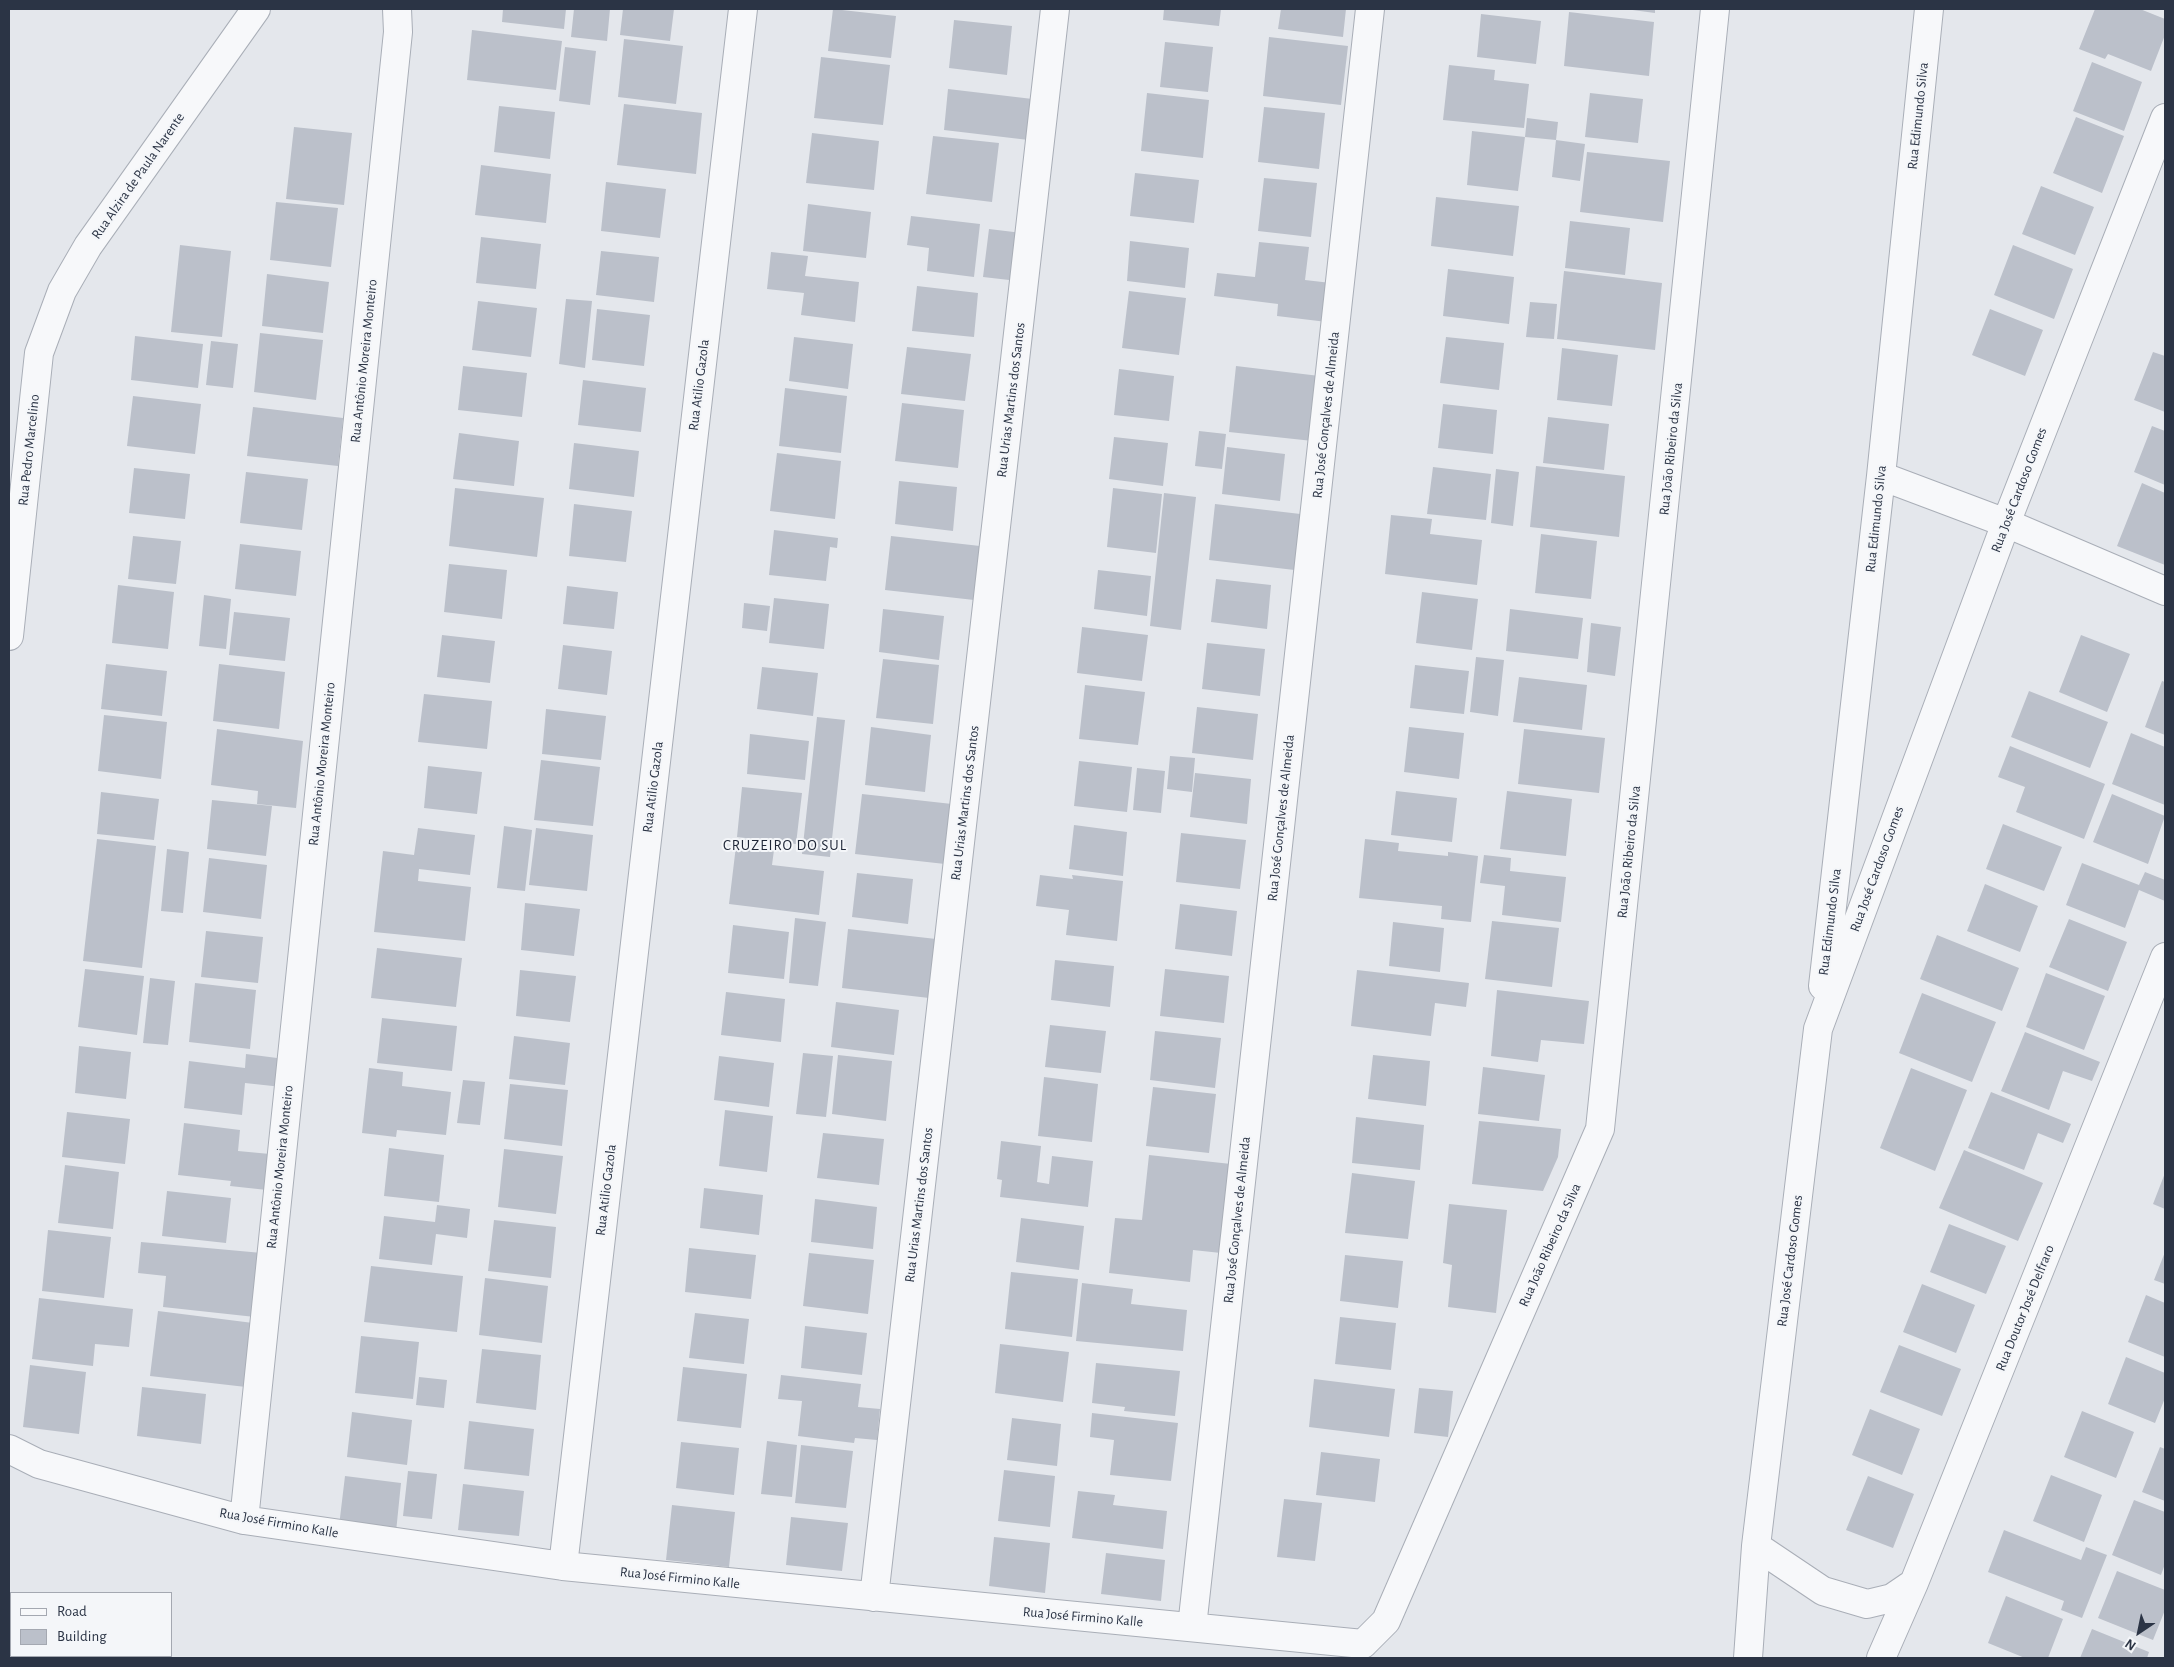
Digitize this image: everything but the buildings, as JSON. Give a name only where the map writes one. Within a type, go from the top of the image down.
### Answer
[{"type":"street","name":"Rua Alzira de Paula Narente","points":[[39,353],[62,292],[88,246],[256,9]]},
{"type":"street","name":"Rua Antônio Moreira Monteiro","points":[[244,1520],[395,62],[397,9]]},
{"type":"street","name":"Rua Atilio Gazola","points":[[563,1566],[743,9]]},
{"type":"street","name":"Rua Urias Martins dos Santos","points":[[874,1597],[1056,9]]},
{"type":"street","name":"Rua José Gonçalves de Almeida","points":[[1192,1627],[1370,9]]},
{"type":"street","name":"Rua João Ribeiro da Silva","points":[[1368,1651],[1386,1621],[1600,1130],[1715,9]]},
{"type":"street","name":"Rua Edimundo Silva","points":[[1818,1029],[1881,476],[1929,9]]},
{"type":"street","name":"Rua José Cardoso Gomes","points":[[1748,1658],[1756,1546],[1818,1029],[2006,524],[2165,118]]},
{"type":"street","name":"Rua Pedro Marcelino","points":[[9,636],[39,353]]},
{"type":"street","points":[[1881,476],[2006,524],[2165,591]]},
{"type":"street","name":"Rua Doutor José Delfraro","points":[[1881,1658],[1914,1583],[2165,957]]},
{"type":"street","name":"Rua José Firmino Kalle","points":[[9,1450],[39,1464],[244,1520],[563,1566],[1192,1627],[1368,1651]]},
{"type":"street","points":[[1756,1546],[1823,1591],[1867,1604],[1892,1598],[1914,1583]]},
{"type":"district","name":"CRUZEIRO DO SUL","points":[[785,845]]}]
